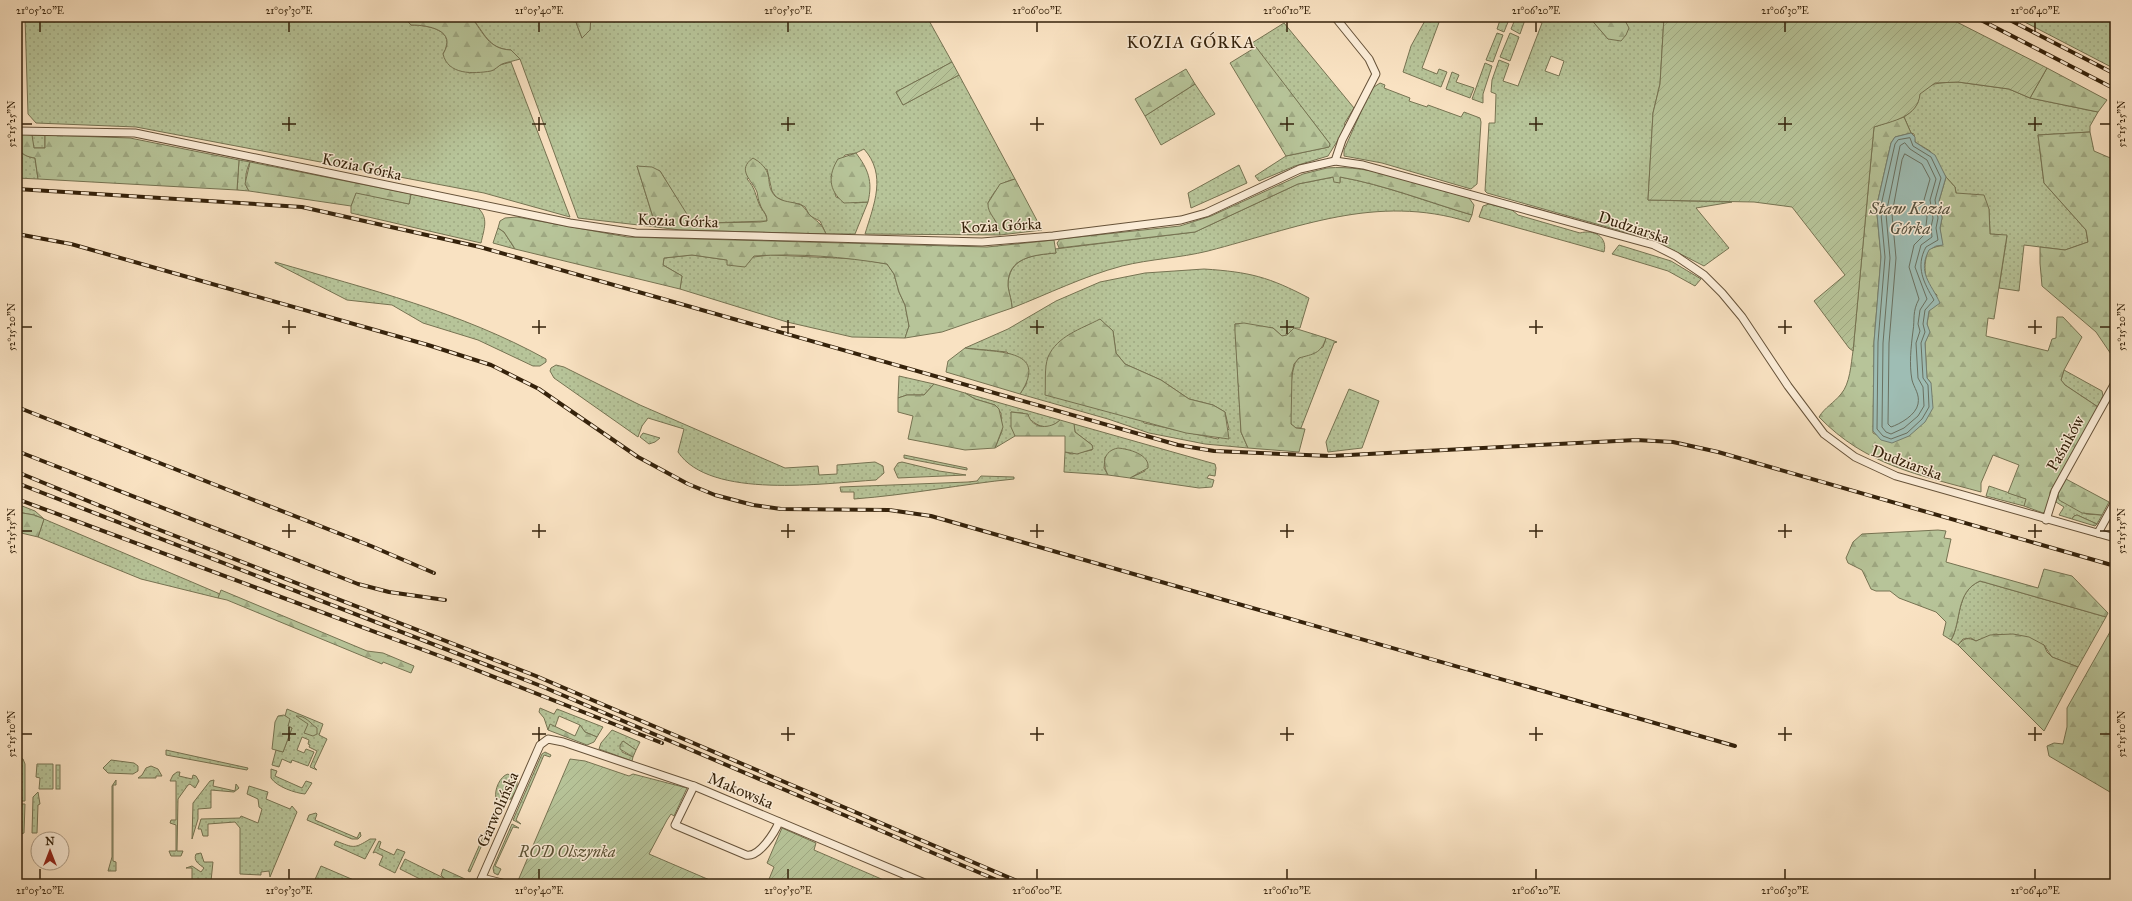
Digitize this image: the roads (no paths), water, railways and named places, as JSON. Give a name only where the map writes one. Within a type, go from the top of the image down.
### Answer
[{"type":"street","points":[[1335,17],[1369,59],[1376,74],[1342,140],[1335,161]]},
{"type":"street","name":"Kozia Górka","points":[[17,131],[135,133],[563,222],[636,233],[982,242],[1053,236],[1181,220],[1206,213],[1300,169],[1335,161]]},
{"type":"street","name":"Dudziarska","points":[[1335,161],[1363,164],[1390,171],[1654,245],[1676,256],[1707,278],[1727,298],[1742,317],[1788,386],[1824,434],[1855,458],[1896,476],[2046,520],[2115,538]]},
{"type":"street","name":"Paśników","points":[[2046,520],[2055,491],[2115,383]]},
{"type":"street","points":[[2098,533],[2115,502]]},
{"type":"street","name":"Makowska","points":[[540,745],[546,740],[552,739],[694,786],[927,884]]},
{"type":"street","name":"Garwolińska","points":[[481,881],[540,745]]},
{"type":"street","points":[[694,786],[675,825],[746,855],[753,854],[771,838],[779,822]]},
{"type":"street","points":[[481,881],[506,884]]},
{"type":"water","name":"Staw Kozia Górka","points":[[1911,133],[1915,137],[1915,142],[1935,155],[1946,177],[1939,201],[1942,218],[1940,228],[1943,245],[1936,246],[1929,250],[1924,265],[1927,278],[1940,303],[1929,311],[1927,324],[1930,332],[1925,343],[1927,378],[1931,383],[1933,408],[1925,422],[1909,436],[1892,443],[1881,440],[1873,431],[1874,342],[1881,257],[1877,214],[1878,200],[1891,143],[1895,137]]},
{"type":"railway","points":[[1975,17],[2115,89]]},
{"type":"railway","points":[[2004,17],[2115,74]]},
{"type":"railway","points":[[17,189],[302,207],[480,247],[1178,445],[1214,451],[1330,456],[1636,440],[1673,442],[1718,452],[2115,566]]},
{"type":"railway","points":[[17,234],[71,244],[428,345],[491,365],[539,389],[638,457],[688,484],[715,495],[753,505],[781,509],[889,510],[931,516],[1735,746]]},
{"type":"railway","points":[[17,407],[371,546],[434,573]]},
{"type":"railway","points":[[17,451],[358,584],[389,592],[445,600]]},
{"type":"railway","points":[[17,472],[147,525],[536,676],[1024,884]]},
{"type":"railway","points":[[17,483],[541,686],[1006,884]]},
{"type":"railway","points":[[17,499],[456,662],[662,743]]},
{"type":"district","name":"KOZIA GÓRKA","points":[[1191,42]]},
{"type":"park label","name":"ROD Olszynka","points":[[567,851]]}]
